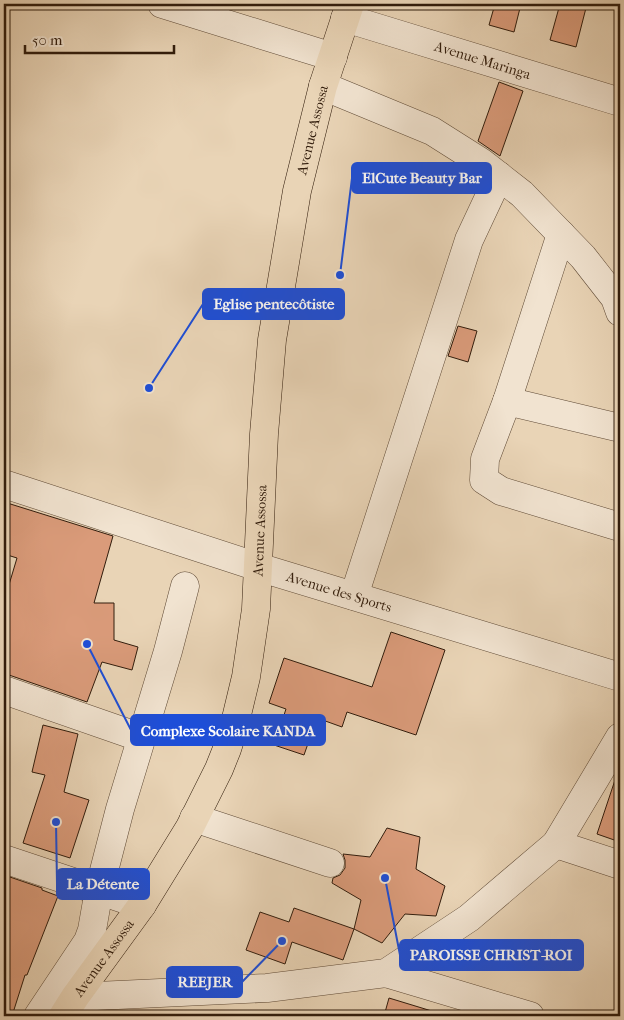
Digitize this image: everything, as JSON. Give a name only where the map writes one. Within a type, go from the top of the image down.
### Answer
[{"type":"main road","name":"Avenue Assossa","points":[[69,1007],[142,905],[194,818],[224,756],[234,728],[246,677],[256,609],[264,434],[272,340],[297,191],[323,86],[347,11]]},
{"type":"street","points":[[162,4],[333,57]]},
{"type":"street","name":"Avenue Maringa","points":[[347,11],[620,102]]},
{"type":"street","points":[[323,86],[432,131],[481,162],[522,194],[561,234],[583,257],[618,303]]},
{"type":"street","points":[[354,596],[470,240],[500,176]]},
{"type":"street","points":[[561,234],[507,401],[485,459],[484,480],[501,491],[620,528]]},
{"type":"street","points":[[507,401],[620,428]]},
{"type":"street","name":"Avenue des Sports","points":[[4,484],[258,567],[617,671]]},
{"type":"street","points":[[38,1016],[88,941],[120,810],[185,586]]},
{"type":"street","points":[[4,690],[142,738]]},
{"type":"street","points":[[386,973],[469,918],[556,844],[620,737]]},
{"type":"street","points":[[194,818],[330,863]]},
{"type":"street","points":[[556,844],[620,865]]},
{"type":"street","points":[[4,859],[142,905]]},
{"type":"street","points":[[69,1007],[267,988],[386,973],[530,1016]]},
{"type":"building","points":[[495,4],[521,4],[514,32],[489,25]]},
{"type":"building","points":[[560,4],[587,4],[576,47],[550,40]]},
{"type":"building","points":[[499,82],[523,91],[500,156],[478,141]]},
{"type":"building","points":[[458,326],[477,331],[468,362],[448,356]]},
{"type":"building","points":[[4,502],[113,536],[94,603],[114,603],[114,640],[138,647],[132,670],[102,662],[87,702],[9,675],[4,675],[4,586],[8,588],[17,558],[4,554]]},
{"type":"building","points":[[391,632],[445,650],[416,735],[347,712],[342,727],[317,718],[304,755],[274,745],[286,709],[269,703],[284,658],[372,687]]},
{"type":"building","points":[[43,725],[78,734],[64,792],[89,800],[70,858],[23,843],[45,775],[32,772]]},
{"type":"building","points":[[618,771],[620,771],[620,842],[597,834]]},
{"type":"building","points":[[387,828],[420,837],[416,869],[445,886],[436,916],[405,914],[382,943],[354,929],[361,900],[332,883],[333,878],[340,875],[345,868],[343,854],[370,857]]},
{"type":"building","points":[[4,875],[42,888],[42,890],[58,896],[27,975],[25,975],[12,1016],[4,1016]]},
{"type":"building","points":[[294,908],[354,929],[343,960],[292,942],[285,964],[246,950],[260,912],[289,922]]},
{"type":"building","points":[[389,998],[435,1012],[435,1016],[384,1016]]},
{"type":"place","name":"ElCute Beauty Bar","points":[[340,275]]},
{"type":"place","name":"Eglise pentecôtiste","points":[[149,388]]},
{"type":"place","name":"Complexe Scolaire KANDA","points":[[87,644]]},
{"type":"place","name":"La Détente","points":[[56,822]]},
{"type":"place","name":"PAROISSE CHRIST-ROI","points":[[385,878]]},
{"type":"place","name":"REEJER","points":[[282,941]]}]
